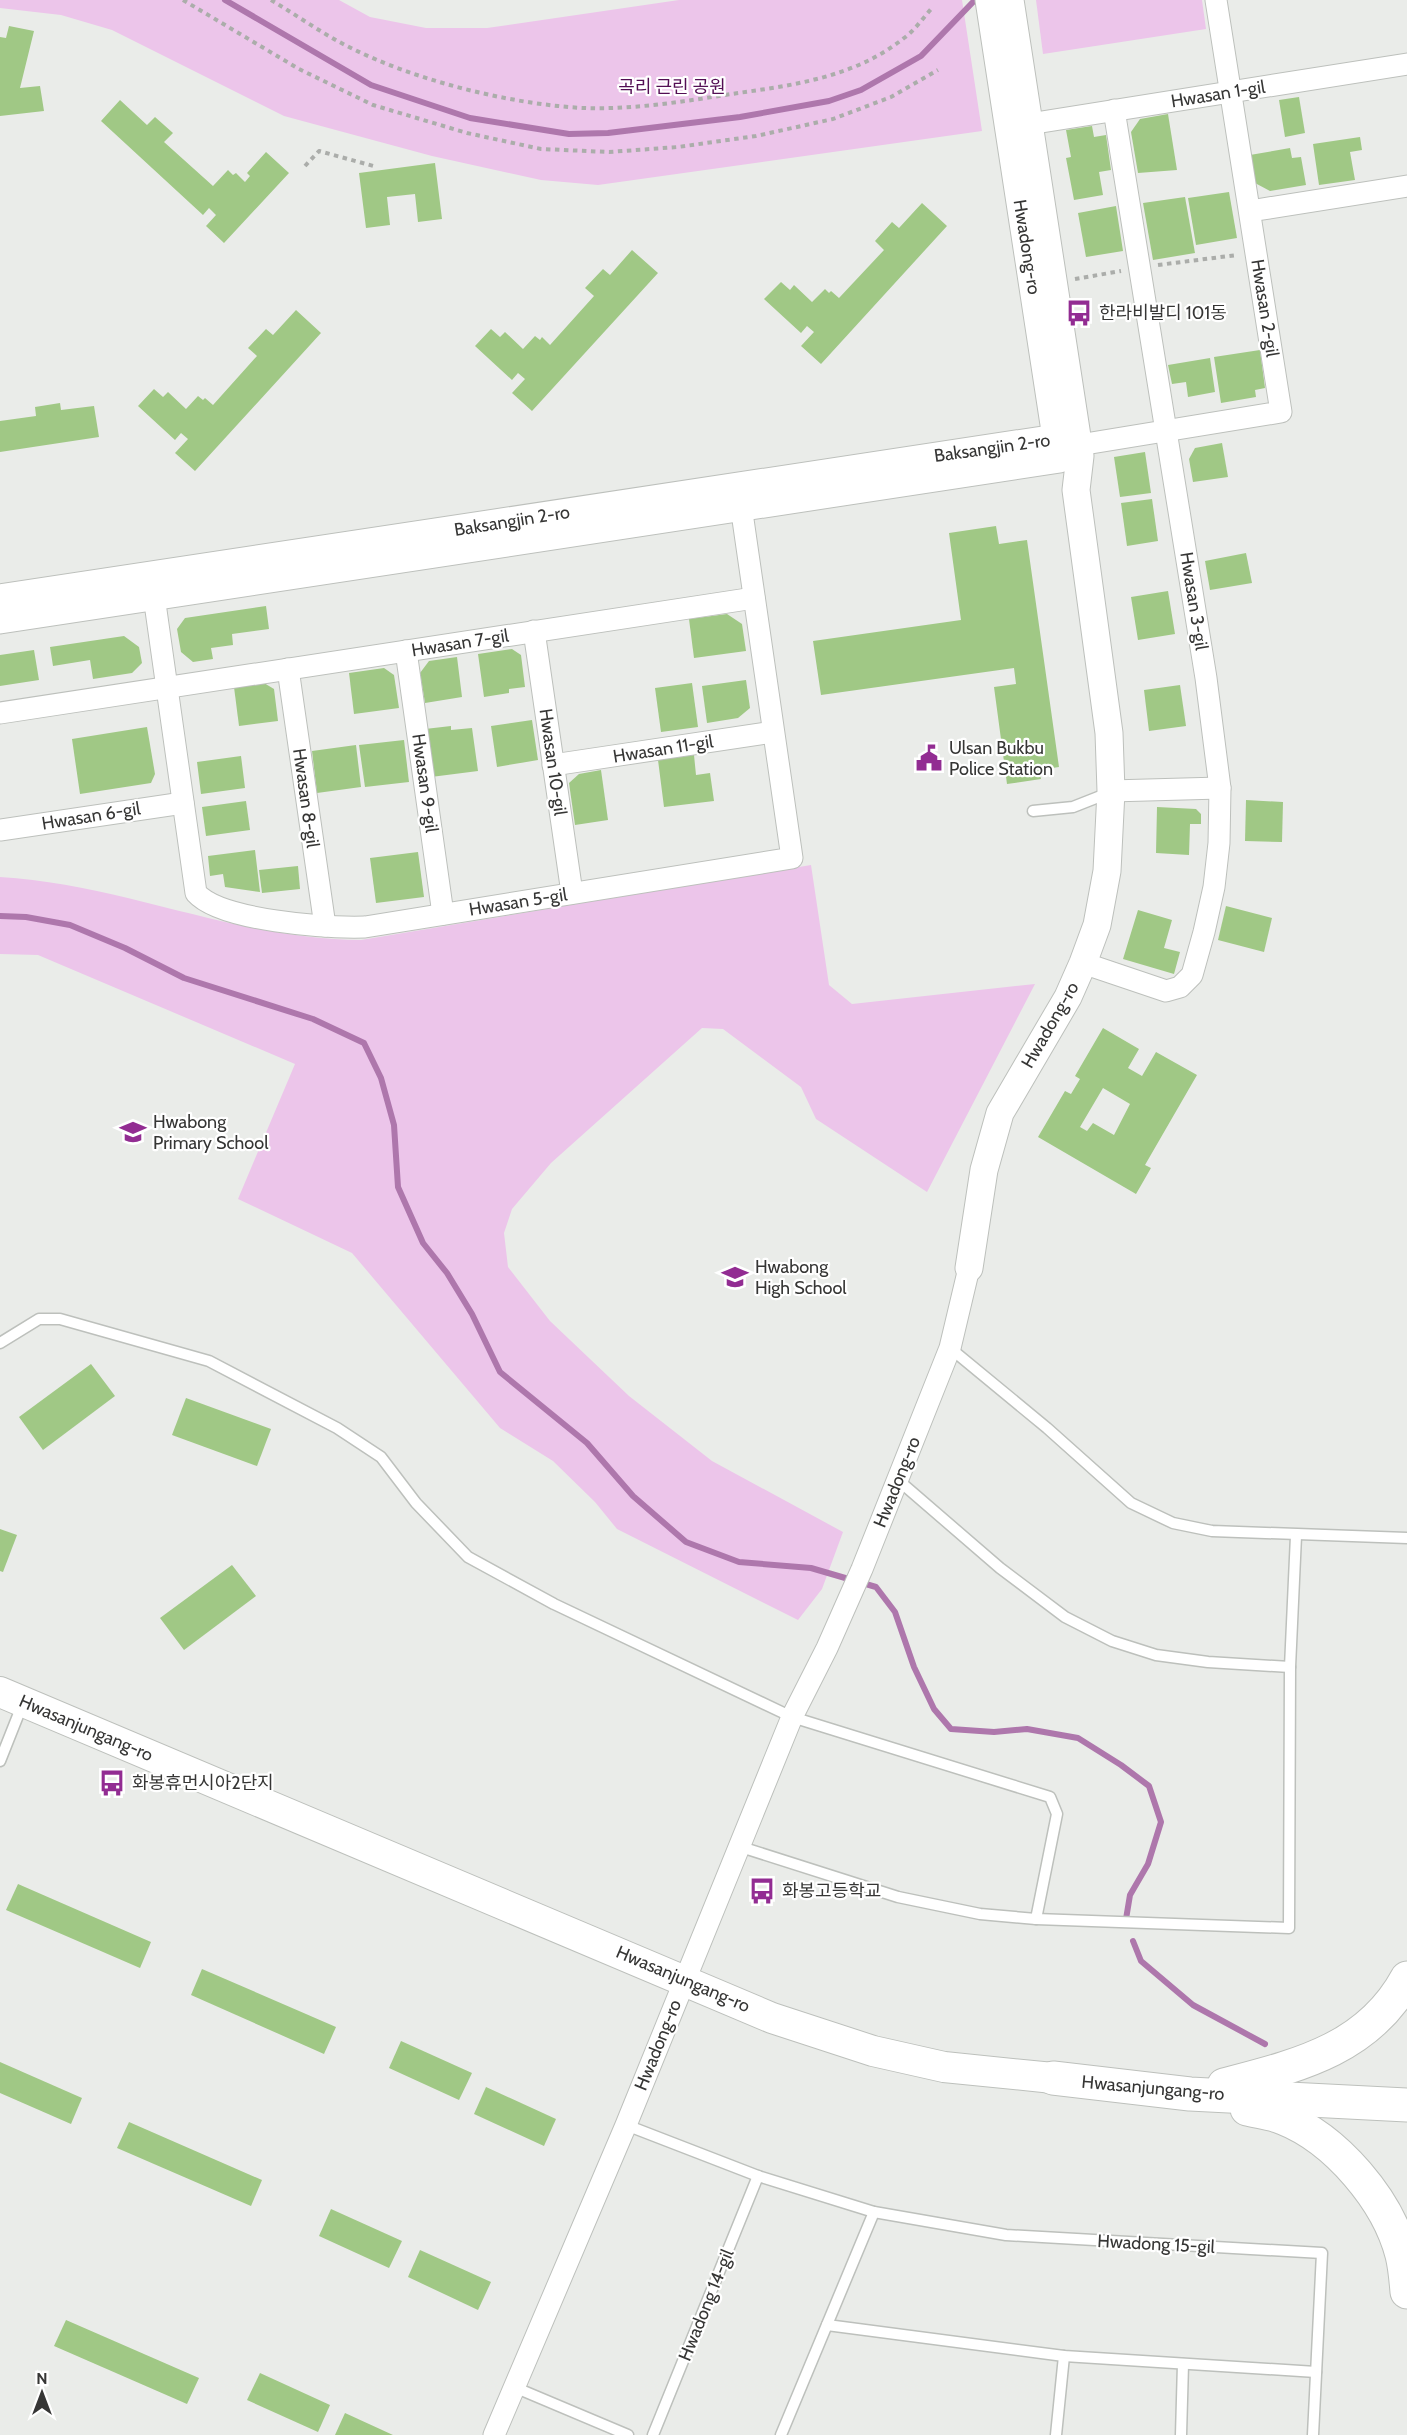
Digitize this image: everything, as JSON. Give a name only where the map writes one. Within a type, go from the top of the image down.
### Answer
[{"type":"highway","points":[[1190,2094],[1298,2066],[1344,2044],[1378,2019],[1407,1978]]},
{"type":"highway","name":"Hwasanjungang-ro","points":[[1053,2078],[1190,2094],[1407,2105]]},
{"type":"highway","points":[[1190,2094],[1283,2118],[1313,2135],[1339,2155],[1363,2180],[1383,2209],[1402,2255],[1407,2292]]},
{"type":"main road","name":"Hwasanjungang-ro","points":[[12,1697],[772,2018],[873,2050],[944,2067],[1053,2078]]},
{"type":"street","name":"Hwasan 2-gil","points":[[1065,447],[1281,412],[1216,0]]},
{"type":"street","name":"Hwadong-ro","points":[[997,4],[1029,124],[1065,447]]},
{"type":"street","name":"Hwadong-ro","points":[[997,4],[1065,447]]},
{"type":"street","name":"Hwasan 1-gil","points":[[1029,124],[1407,64]]},
{"type":"street","name":"Hwasan 3-gil","points":[[1083,963],[1166,991],[1180,987],[1192,975],[1214,887],[1219,843],[1220,788],[1206,678],[1114,110]]},
{"type":"street","points":[[1250,211],[1407,186]]},
{"type":"street","name":"Hwadong-ro","points":[[494,2435],[626,2125],[792,1717],[851,1594],[898,1480],[950,1348],[969,1268],[984,1170],[1000,1113],[1068,997],[1097,925],[1107,871],[1111,791],[1109,733],[1076,490],[1080,456],[1065,447]]},
{"type":"street","name":"Baksangjin 2-ro","points":[[0,620],[153,586],[1065,447]]},
{"type":"street","name":"Hwasan 5-gil","points":[[153,586],[196,893],[202,900],[227,910],[301,925],[365,927],[792,858],[739,497]]},
{"type":"street","name":"Baksangjin 2-ro","points":[[0,598],[153,586]]},
{"type":"street","name":"Hwasan 7-gil","points":[[167,688],[754,598]]},
{"type":"street","name":"Hwasan 10-gil","points":[[534,631],[572,893]]},
{"type":"street","name":"Hwasan 9-gil","points":[[406,651],[443,914]]},
{"type":"street","name":"Hwasan 8-gil","points":[[288,669],[325,926]]},
{"type":"street","points":[[0,713],[167,688]]},
{"type":"street","name":"Hwasan 11-gil","points":[[554,765],[773,732]]},
{"type":"street","points":[[1111,791],[1220,788]]},
{"type":"street","name":"Hwasan 6-gil","points":[[0,830],[183,802]]},
{"type":"lane","points":[[1034,811],[1073,807],[1111,791]]},
{"type":"lane","points":[[0,1342],[39,1319],[60,1319],[209,1361],[337,1428],[381,1457],[416,1503],[468,1557],[554,1604],[792,1717],[1050,1797],[1057,1814],[1036,1919]]},
{"type":"lane","points":[[950,1348],[1047,1428],[1131,1503],[1173,1523],[1212,1531],[1296,1536],[1407,1538]]},
{"type":"lane","points":[[898,1480],[1000,1568],[1065,1617],[1112,1641],[1155,1655],[1208,1662],[1290,1667]]},
{"type":"lane","points":[[741,1847],[898,1897],[980,1914],[1036,1919],[1289,1928],[1290,1667],[1296,1536]]},
{"type":"lane","points":[[0,1761],[12,1697]]},
{"type":"lane","name":"Hwadong 15-gil","points":[[626,2125],[758,2176],[874,2212],[1006,2235],[1322,2253],[1313,2435]]},
{"type":"lane","name":"Hwadong 14-gil","points":[[653,2435],[758,2176]]},
{"type":"lane","points":[[781,2435],[874,2212]]},
{"type":"lane","points":[[827,2325],[1064,2356],[1316,2372]]},
{"type":"lane","points":[[1056,2435],[1064,2356]]},
{"type":"lane","points":[[1180,2435],[1183,2364]]},
{"type":"lane","points":[[514,2387],[628,2435]]},
{"type":"path","points":[[183,0],[299,69],[373,105],[467,133],[541,149],[609,152],[678,147],[756,136],[833,119],[891,97],[938,70]]},
{"type":"path","points":[[270,0],[352,49],[403,69],[491,93],[558,106],[620,107],[681,102],[764,90],[826,77],[867,62],[905,38],[932,8]]},
{"type":"path","points":[[305,166],[319,151],[377,167]]},
{"type":"path","points":[[1072,279],[1256,253]]},
{"type":"green space","name":"곡리 근린 공원","points":[[0,0],[339,0],[370,17],[426,28],[487,28],[679,0],[962,0],[982,131],[598,185],[541,180],[432,156],[284,116],[112,30],[61,15],[0,8]]},
{"type":"green space","points":[[1036,0],[1202,0],[1206,29],[1043,54]]},
{"type":"green space","points":[[811,865],[829,985],[852,1004],[1035,984],[927,1192],[816,1119],[801,1087],[723,1029],[702,1028],[551,1163],[512,1209],[504,1233],[508,1267],[550,1321],[629,1396],[712,1461],[843,1532],[822,1589],[798,1620],[617,1529],[595,1502],[553,1461],[500,1428],[352,1253],[238,1199],[295,1064],[38,955],[0,954],[0,877],[91,890],[270,931],[315,938],[361,940]]},
{"type":"building","points":[[9,26],[34,31],[20,88],[40,86],[44,111],[0,116],[0,37],[6,38]]},
{"type":"building","points":[[1299,97],[1305,133],[1285,137],[1279,100]]},
{"type":"building","points":[[120,100],[147,125],[155,117],[173,133],[164,142],[213,186],[228,170],[233,175],[236,173],[245,182],[250,176],[247,173],[266,152],[289,173],[224,243],[206,226],[216,215],[209,208],[203,215],[101,121]]},
{"type":"building","points":[[1168,114],[1177,170],[1138,173],[1131,132],[1140,119]]},
{"type":"building","points":[[1092,126],[1094,137],[1106,135],[1111,170],[1099,172],[1103,195],[1074,200],[1066,158],[1071,157],[1066,130]]},
{"type":"building","points":[[1360,137],[1362,150],[1350,152],[1355,180],[1319,185],[1313,144]]},
{"type":"building","points":[[1290,148],[1292,158],[1301,157],[1306,185],[1270,191],[1255,183],[1250,155]]},
{"type":"building","points":[[435,163],[442,219],[418,222],[415,194],[387,197],[390,225],[366,228],[359,173]]},
{"type":"building","points":[[1229,192],[1237,238],[1196,245],[1188,198]]},
{"type":"building","points":[[1185,197],[1195,253],[1153,260],[1143,203]]},
{"type":"building","points":[[922,203],[947,226],[821,364],[801,346],[814,332],[807,326],[801,333],[764,299],[781,282],[790,290],[794,285],[812,302],[825,289],[839,298],[884,250],[875,241],[892,222],[899,228]]},
{"type":"building","points":[[1116,206],[1123,251],[1086,257],[1078,213]]},
{"type":"building","points":[[632,250],[658,273],[532,411],[512,393],[525,379],[518,373],[512,380],[475,346],[491,329],[500,337],[505,332],[523,349],[535,336],[540,340],[542,337],[550,345],[594,296],[585,288],[603,269],[610,275]]},
{"type":"building","points":[[296,310],[321,333],[195,471],[175,453],[188,439],[181,433],[175,440],[138,406],[154,389],[163,397],[168,392],[186,409],[198,396],[203,400],[205,398],[213,405],[257,356],[248,348],[266,329],[273,335]]},
{"type":"building","points":[[1260,350],[1265,388],[1255,390],[1256,397],[1221,403],[1214,357]]},
{"type":"building","points":[[1210,358],[1215,392],[1188,397],[1186,382],[1172,384],[1168,365]]},
{"type":"building","points":[[60,403],[61,410],[94,406],[99,437],[0,452],[0,421],[36,416],[35,407]]},
{"type":"building","points":[[1222,443],[1228,477],[1193,482],[1189,459],[1195,448]]},
{"type":"building","points":[[1145,452],[1151,493],[1120,497],[1114,457]]},
{"type":"building","points":[[1152,499],[1158,541],[1127,546],[1121,503]]},
{"type":"building","points":[[996,526],[999,544],[1027,540],[1059,767],[1039,770],[1041,779],[1007,784],[994,687],[1016,684],[1014,668],[821,695],[813,641],[961,620],[949,533]]},
{"type":"building","points":[[1246,553],[1252,583],[1210,590],[1205,561]]},
{"type":"building","points":[[1168,591],[1175,634],[1138,640],[1131,597]]},
{"type":"building","points":[[266,606],[269,629],[232,634],[233,645],[211,648],[213,659],[193,662],[181,652],[177,629],[185,618]]},
{"type":"building","points":[[727,614],[742,624],[746,651],[694,658],[689,619]]},
{"type":"building","points":[[124,636],[139,647],[142,663],[132,673],[93,679],[90,660],[53,666],[50,647]]},
{"type":"building","points":[[512,649],[521,655],[525,687],[509,689],[509,693],[484,697],[478,654]]},
{"type":"building","points":[[34,650],[39,680],[0,686],[0,655]]},
{"type":"building","points":[[457,657],[462,697],[425,703],[420,673],[429,661]]},
{"type":"building","points":[[384,668],[394,675],[399,708],[354,714],[349,673]]},
{"type":"building","points":[[746,680],[750,708],[738,718],[707,723],[702,686]]},
{"type":"building","points":[[264,683],[274,689],[278,721],[239,726],[234,687]]},
{"type":"building","points":[[692,683],[698,727],[661,732],[655,688]]},
{"type":"building","points":[[1180,685],[1186,726],[1149,731],[1144,690]]},
{"type":"building","points":[[532,720],[538,760],[497,767],[491,726]]},
{"type":"building","points":[[451,726],[451,730],[472,728],[478,771],[431,777],[425,729]]},
{"type":"building","points":[[147,727],[155,774],[151,783],[80,794],[72,739]]},
{"type":"building","points":[[404,740],[409,782],[365,787],[359,745]]},
{"type":"building","points":[[356,745],[361,787],[317,793],[312,751]]},
{"type":"building","points":[[694,755],[696,775],[710,773],[714,801],[664,807],[658,760]]},
{"type":"building","points":[[241,756],[245,788],[201,794],[197,762]]},
{"type":"building","points":[[601,770],[608,820],[575,825],[569,783],[579,774]]},
{"type":"building","points":[[1246,800],[1283,802],[1282,842],[1245,841]]},
{"type":"building","points":[[246,801],[250,830],[206,836],[202,807]]},
{"type":"building","points":[[1157,807],[1196,809],[1201,814],[1201,824],[1190,824],[1189,855],[1156,853]]},
{"type":"building","points":[[255,850],[260,892],[225,887],[223,874],[210,876],[208,856]]},
{"type":"building","points":[[418,852],[424,897],[376,903],[370,858]]},
{"type":"building","points":[[298,866],[300,889],[262,893],[259,870]]},
{"type":"building","points":[[1226,906],[1272,918],[1264,952],[1218,940]]},
{"type":"building","points":[[1138,910],[1172,920],[1164,948],[1180,952],[1174,974],[1123,959]]},
{"type":"building","points":[[1103,1028],[1139,1049],[1128,1068],[1142,1076],[1156,1052],[1197,1075],[1145,1165],[1151,1168],[1136,1194],[1038,1137],[1065,1091],[1071,1094],[1080,1079],[1075,1076]],"holes":[[[1103,1088],[1130,1104],[1114,1135],[1093,1123],[1087,1131],[1080,1127]]]},
{"type":"building","points":[[91,1364],[115,1396],[43,1450],[19,1417]]},
{"type":"building","points":[[186,1398],[271,1429],[257,1466],[172,1435]]},
{"type":"building","points":[[0,1529],[17,1535],[3,1572],[0,1571]]},
{"type":"building","points":[[232,1565],[256,1596],[184,1650],[160,1618]]},
{"type":"building","points":[[18,1884],[151,1942],[140,1968],[6,1910]]},
{"type":"building","points":[[202,1969],[336,2027],[324,2054],[191,1995]]},
{"type":"building","points":[[401,2041],[472,2073],[459,2100],[389,2068]]},
{"type":"building","points":[[0,2062],[82,2098],[71,2124],[0,2093]]},
{"type":"building","points":[[486,2087],[556,2119],[544,2146],[474,2114]]},
{"type":"building","points":[[129,2122],[262,2180],[251,2206],[117,2148]]},
{"type":"building","points":[[331,2209],[402,2241],[389,2268],[319,2236]]},
{"type":"building","points":[[420,2250],[491,2282],[478,2310],[408,2277]]},
{"type":"building","points":[[66,2320],[199,2378],[187,2404],[54,2346]]},
{"type":"building","points":[[260,2373],[330,2405],[318,2432],[247,2400]]},
{"type":"building","points":[[345,2413],[393,2435],[335,2435]]},
{"type":"waterway","points":[[225,0],[371,85],[470,118],[569,134],[608,133],[740,117],[829,101],[861,90],[921,56],[975,0]]},
{"type":"waterway","points":[[0,916],[26,917],[70,925],[125,948],[184,978],[313,1019],[364,1043],[381,1078],[394,1125],[398,1187],[423,1243],[447,1273],[472,1314],[500,1372],[587,1443],[633,1496],[686,1542],[739,1562],[811,1568],[876,1587],[895,1612],[914,1667],[934,1709],[951,1729],[994,1732],[1027,1729],[1078,1738],[1149,1786],[1161,1822],[1148,1864],[1130,1895],[1126,1919]]},
{"type":"waterway","points":[[1133,1941],[1141,1961],[1193,2005],[1265,2044]]},
{"type":"place","name":"한라비발디 101동","points":[[1079,313]]},
{"type":"place","name":"Ulsan Bukbu Police Station","points":[[929,758]]},
{"type":"place","name":"Hwabong Primary School","points":[[133,1132]]},
{"type":"place","name":"Hwabong High School","points":[[735,1277]]},
{"type":"place","name":"화봉휴먼시아2단지","points":[[112,1783]]},
{"type":"place","name":"화봉고등학교","points":[[762,1891]]}]
